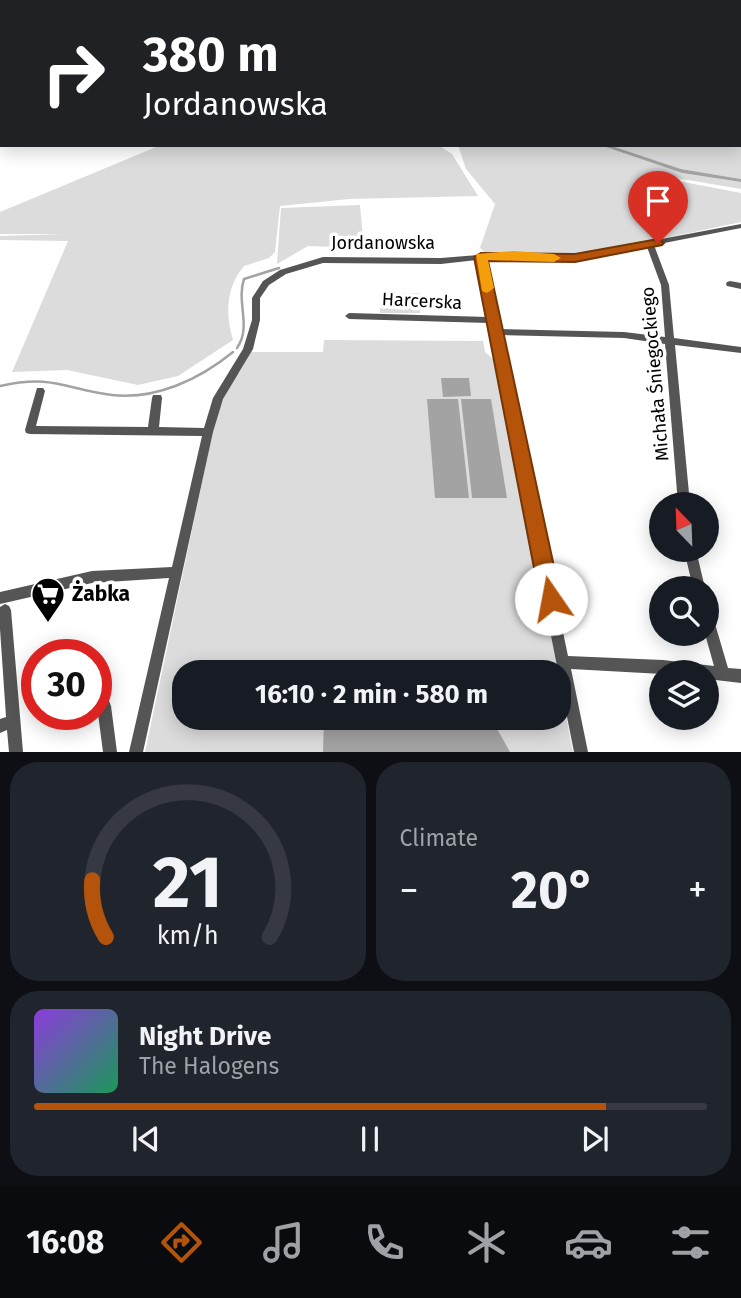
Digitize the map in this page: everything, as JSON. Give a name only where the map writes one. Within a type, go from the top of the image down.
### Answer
[{"type":"street","name":"Jordanowska","points":[[136,752],[208,432],[218,398],[248,349],[256,298],[263,286],[278,275],[323,260],[575,258],[741,226]]},
{"type":"street","name":"Michała Śniegockiego","points":[[650,244],[665,285],[683,492]]},
{"type":"street","name":"Harcerska","points":[[481,257],[564,660]]},
{"type":"street","points":[[730,284],[741,286]]},
{"type":"street","name":"Harcerska","points":[[349,316],[495,326]]},
{"type":"street","points":[[495,326],[670,339],[741,350]]},
{"type":"street","points":[[40,393],[30,430],[208,432]]},
{"type":"street","points":[[153,431],[157,398]]},
{"type":"street","points":[[16,752],[7,723],[3,604],[93,577],[177,572]]},
{"type":"street","points":[[715,646],[722,672]]},
{"type":"street","points":[[571,662],[722,672],[741,676]]},
{"type":"street","name":"Harcerska","points":[[571,701],[580,752]]},
{"type":"street","points":[[107,730],[110,752]]},
{"type":"shaded area","points":[[156,147],[441,147],[452,154],[478,196],[349,199],[280,206],[275,252],[269,258],[244,266],[230,292],[228,311],[233,340],[178,376],[138,385],[67,370],[12,372],[68,241],[0,240],[0,236],[65,234],[0,234],[0,212]]},
{"type":"shaded area","points":[[459,147],[606,147],[682,173],[741,182],[741,189],[676,178],[673,180],[741,193],[741,222],[585,255],[487,254],[480,248],[495,204],[466,169]]},
{"type":"shaded area","points":[[606,147],[615,147],[681,169],[741,179],[741,182],[682,173]]},
{"type":"shaded area","points":[[615,147],[741,147],[741,179],[681,169]]},
{"type":"shaded area","points":[[360,205],[364,248],[308,246],[277,264],[281,208]]},
{"type":"shaded area","points":[[384,293],[419,293],[420,313],[380,313],[380,300],[384,300]]},
{"type":"shaded area","points":[[324,340],[483,341],[485,352],[498,363],[556,660],[172,660],[172,730],[569,730],[573,752],[145,752],[217,412],[234,376],[239,373],[251,352],[323,352]]},
{"type":"shaded area","points":[[441,378],[469,378],[471,396],[443,397]]},
{"type":"shaded area","points":[[427,399],[458,399],[469,498],[435,498]]},
{"type":"shaded area","points":[[461,399],[491,399],[507,498],[472,498]]},
{"type":"shaded area","points":[[324,730],[498,730],[510,752],[323,752]]},
{"type":"waterway","points":[[237,348],[244,323],[244,279],[279,268]]},
{"type":"waterway","points":[[0,386],[47,382],[112,395],[145,394],[177,386],[192,379],[233,352]]},
{"type":"slow traffic","points":[[487,288],[481,257],[514,255],[554,258]]},
{"type":"place","name":"Żabka","points":[[48,624]]},
{"type":"route","points":[[551,599],[481,257],[514,255],[575,258],[658,243]]}]
